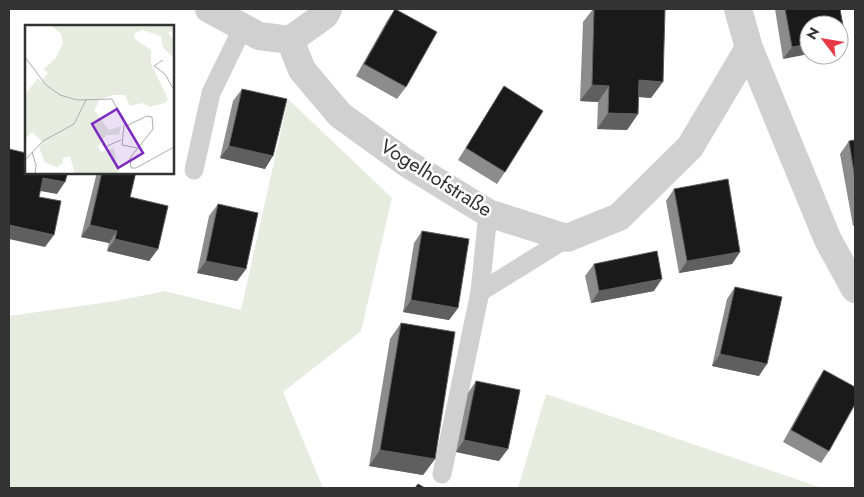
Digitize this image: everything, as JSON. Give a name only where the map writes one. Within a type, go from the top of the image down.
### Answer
[{"type":"street","points":[[210,9],[259,36],[290,40],[325,15],[328,9]]},
{"type":"street","points":[[738,9],[749,48],[828,240],[855,289]]},
{"type":"street","name":"Vogelhofstraße","points":[[290,40],[302,70],[340,115],[405,162],[488,213],[567,238]]},
{"type":"street","points":[[567,238],[619,217],[690,147],[749,48]]},
{"type":"lane","points":[[194,170],[211,93],[243,27]]},
{"type":"lane","points":[[442,474],[480,292],[488,213]]},
{"type":"lane","points":[[480,292],[567,238]]},
{"type":"shaded area","points":[[288,99],[392,198],[361,331],[283,392],[323,488],[9,488],[9,316],[116,301],[165,291],[241,310]]},
{"type":"shaded area","points":[[546,394],[822,488],[518,488]]},
{"type":"building","points":[[395,9],[437,32],[406,87],[364,64]]},
{"type":"building","points":[[594,9],[665,9],[663,82],[639,80],[638,114],[608,113],[609,86],[592,85]]},
{"type":"building","points":[[785,9],[840,9],[841,15],[799,15],[799,46],[792,47]]},
{"type":"building","points":[[504,86],[543,111],[505,172],[466,148]]},
{"type":"building","points":[[242,89],[287,99],[273,156],[229,146]]},
{"type":"building","points":[[855,140],[855,179],[849,141]]},
{"type":"building","points":[[9,149],[25,153],[25,174],[67,174],[65,182],[43,178],[39,197],[61,201],[54,235],[9,225]]},
{"type":"building","points":[[102,174],[136,174],[130,197],[168,206],[158,249],[115,239],[117,231],[90,225]]},
{"type":"building","points":[[728,179],[740,252],[687,261],[674,189]]},
{"type":"building","points":[[218,204],[258,213],[246,269],[206,261]]},
{"type":"building","points":[[422,231],[469,239],[458,308],[411,300]]},
{"type":"building","points":[[657,251],[662,279],[599,291],[594,264]]},
{"type":"building","points":[[735,287],[782,297],[767,364],[720,354]]},
{"type":"building","points":[[401,323],[455,332],[435,459],[380,450]]},
{"type":"building","points":[[824,370],[855,387],[855,404],[829,451],[791,430]]},
{"type":"building","points":[[476,381],[520,390],[508,449],[464,440]]},
{"type":"building","points":[[418,484],[425,488],[415,488]]}]
